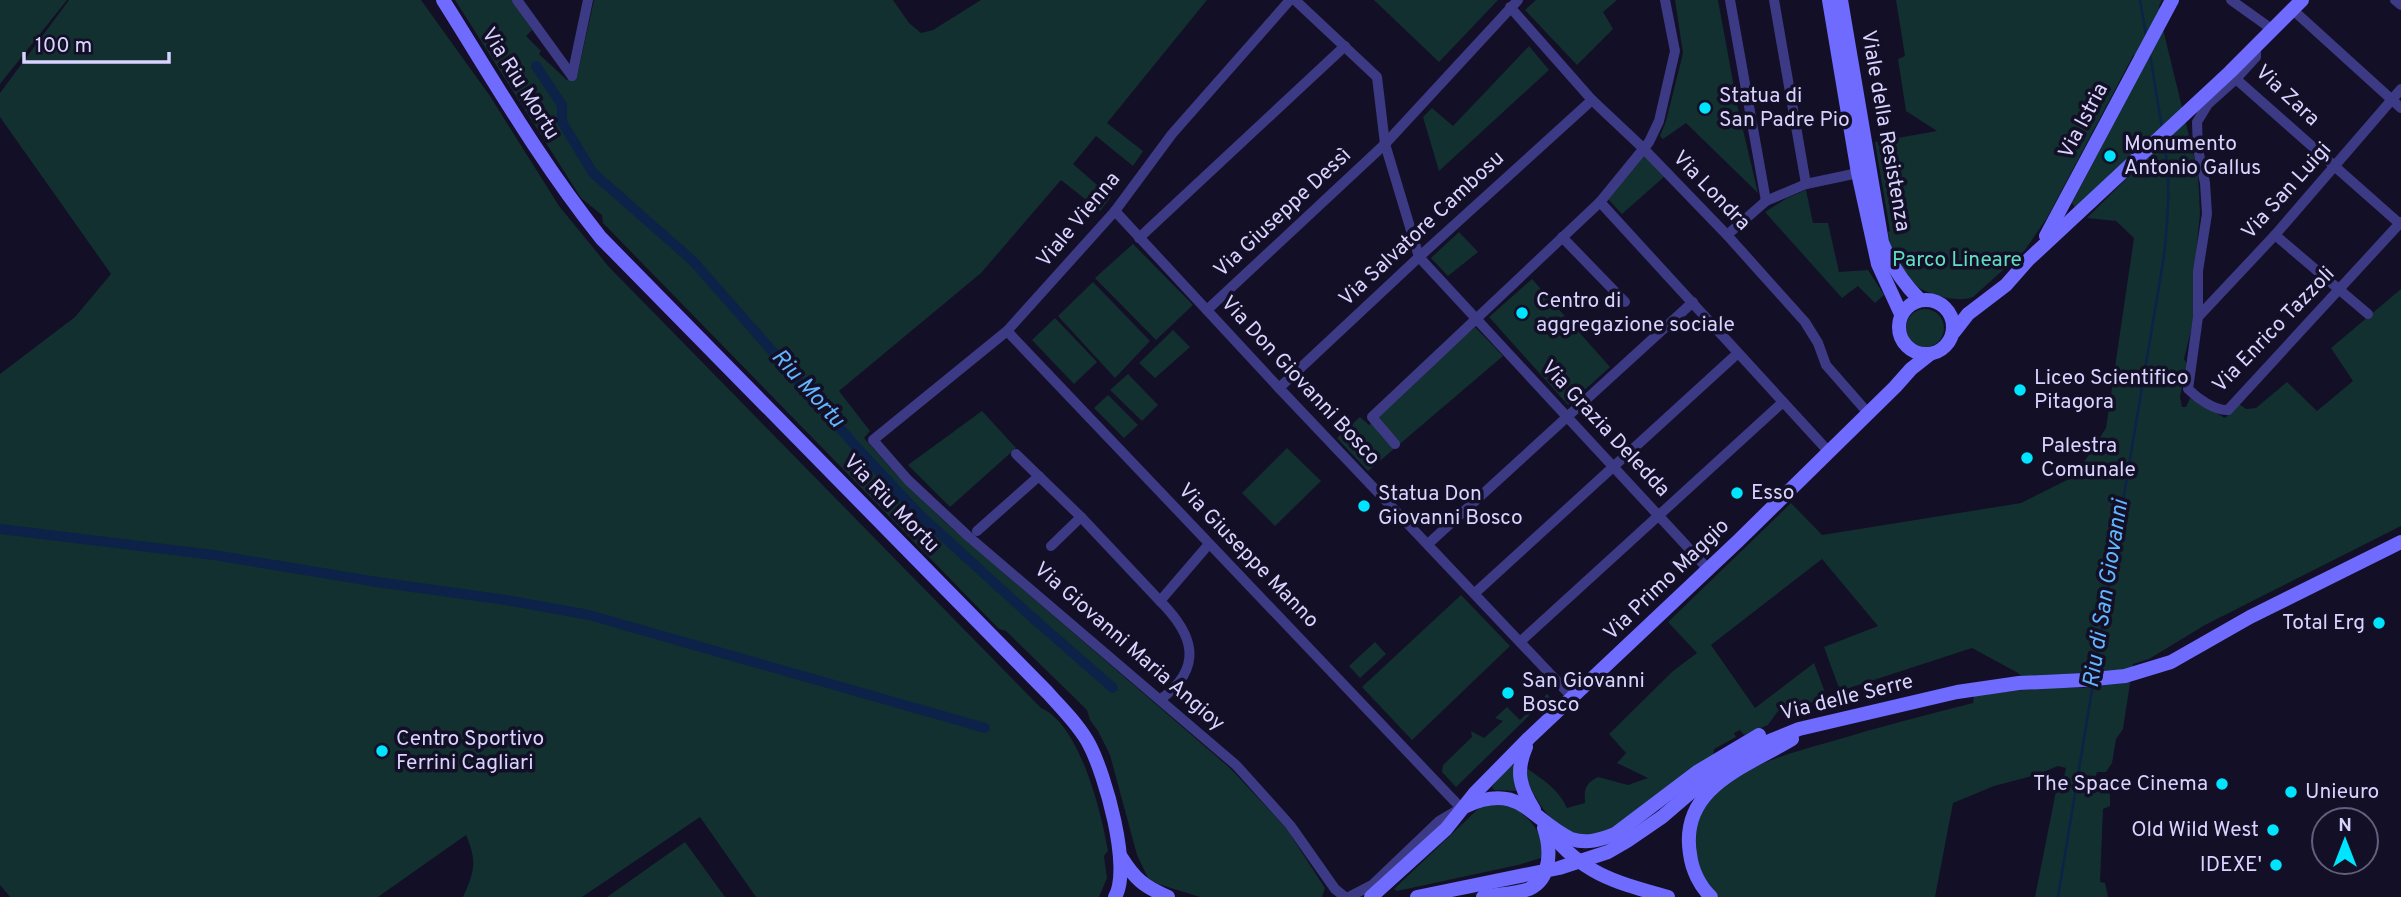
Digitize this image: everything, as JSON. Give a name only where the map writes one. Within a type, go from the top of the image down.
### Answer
[{"type":"main road","name":"Via Riu Mortu","points":[[443,0],[533,145],[601,238],[1077,725],[1089,743],[1106,788],[1121,857],[1120,881],[1115,897]]},
{"type":"main road","name":"Viale della Resistenza","points":[[1829,0],[1858,173],[1878,264],[1901,314]]},
{"type":"main road","name":"Viale della Resistenza","points":[[1841,0],[1882,242],[1889,260],[1903,282],[1919,299]]},
{"type":"main road","name":"Via Istria","points":[[2028,260],[2051,227],[2169,5]]},
{"type":"main road","points":[[1906,346],[1921,354],[1930,354],[1945,347],[1968,314],[2006,285],[2028,260],[2256,47],[2297,5]]},
{"type":"main road","points":[[1901,380],[1907,363],[1906,346],[1899,330],[1901,314],[1909,305],[1919,299],[1959,308],[1982,305]]},
{"type":"main road","points":[[1944,306],[1954,322],[1954,332]]},
{"type":"main road","name":"Via Primo Maggio","points":[[1371,897],[1446,829],[1461,808],[1529,738],[1930,354]]},
{"type":"main road","name":"Via delle Serre","points":[[2158,664],[2166,656],[2244,613],[2401,534]]},
{"type":"main road","name":"Via delle Serre","points":[[1417,897],[1559,868],[1608,852],[1661,817],[1718,769],[1772,739],[1802,728],[1957,692],[2019,683],[2084,680],[2140,673],[2158,664],[2171,662],[2250,617],[2401,542]]},
{"type":"main road","points":[[1461,808],[1484,798],[1511,799],[1571,839],[1601,840],[1615,834],[1697,772],[1740,745],[1775,728],[1802,728]]},
{"type":"main road","points":[[1711,897],[1695,872],[1688,845],[1692,821],[1699,805],[1710,789],[1727,776],[1792,739],[1802,728]]},
{"type":"main road","points":[[1529,738],[1519,762],[1521,782],[1527,798],[1556,839],[1591,870],[1606,878],[1668,897]]},
{"type":"main road","points":[[1483,897],[1529,889],[1540,880],[1547,867],[1549,848],[1539,817]]},
{"type":"main road","name":"Via Riu Mortu","points":[[1121,857],[1132,875],[1144,887],[1168,897]]},
{"type":"street","name":"Via Riu Mortu","points":[[517,0],[572,76],[588,0]]},
{"type":"street","name":"Via Grazia Deledda","points":[[1293,0],[1377,77],[1385,144],[1419,257],[1708,569]]},
{"type":"street","name":"Viale Vienna","points":[[873,440],[1007,331],[1115,211],[1172,134],[1293,0]]},
{"type":"street","points":[[1395,444],[1372,417],[1600,202],[1649,142],[1659,121],[1675,51],[1665,0]]},
{"type":"street","points":[[1730,0],[1766,201]]},
{"type":"street","points":[[1774,0],[1806,184]]},
{"type":"street","points":[[2231,0],[2273,30]]},
{"type":"street","points":[[2395,0],[2401,5]]},
{"type":"street","name":"Via Londra","points":[[1514,4],[1592,100],[1643,148],[1727,235],[1805,322],[1818,343],[1826,365],[1868,413]]},
{"type":"street","name":"Via Giuseppe Dessì","points":[[1207,310],[1385,144],[1514,4]]},
{"type":"street","points":[[2297,5],[2401,108]]},
{"type":"street","points":[[1139,238],[1345,46]]},
{"type":"street","name":"Via Zara","points":[[2256,47],[2256,57],[2236,79],[2400,223]]},
{"type":"street","points":[[2198,317],[2198,271],[2207,214],[2197,122],[2208,104],[2236,79]]},
{"type":"street","name":"Via San Luigi","points":[[2198,317],[2275,235],[2401,89]]},
{"type":"street","name":"Via Salvatore Cambosu","points":[[1279,388],[1592,100]]},
{"type":"street","points":[[1727,235],[1766,201],[1806,184],[1858,173]]},
{"type":"street","points":[[1600,202],[1829,452]]},
{"type":"street","name":"Via Don Giovanni Bosco","points":[[1115,211],[1573,698]]},
{"type":"street","name":"Via Enrico Tazzoli","points":[[2198,317],[2188,389],[2193,395],[2223,411],[2228,410],[2400,223]]},
{"type":"street","points":[[2275,235],[2368,314]]},
{"type":"street","points":[[1562,237],[1625,302]]},
{"type":"street","points":[[1428,544],[1693,302]]},
{"type":"street","name":"Via Giuseppe Manno","points":[[1007,331],[1461,808]]},
{"type":"street","points":[[1475,593],[1738,354]]},
{"type":"street","points":[[1520,642],[1783,402]]},
{"type":"street","name":"Via Giovanni Maria Angioy","points":[[873,440],[908,480],[968,536],[1161,699],[1243,773],[1290,825],[1335,890],[1347,897],[1372,885],[1439,821],[1461,808]]},
{"type":"street","points":[[1016,454],[1081,517],[1182,626],[1190,658],[1185,674],[1161,699]]},
{"type":"street","points":[[977,531],[1039,476]]},
{"type":"street","points":[[1051,546],[1081,517]]},
{"type":"street","points":[[1160,601],[1209,544]]},
{"type":"green space","points":[[0,0],[67,0],[0,84]]},
{"type":"green space","points":[[69,0],[421,0],[490,96],[559,206],[609,267],[1067,732],[1094,793],[1108,851],[1104,856],[1107,878],[1099,897],[756,897],[700,817],[582,897],[463,897],[473,866],[472,852],[466,835],[378,897],[10,897],[0,885],[0,374],[75,317],[111,274],[0,117],[0,93]]},
{"type":"green space","points":[[455,0],[512,0],[532,30],[526,36],[541,51],[539,54],[567,80],[575,79],[578,72],[594,0],[893,0],[909,23],[921,33],[933,30],[981,0],[1207,0],[1107,123],[1143,151],[1133,166],[1096,136],[1073,164],[1111,197],[1100,211],[1061,180],[981,273],[839,391],[870,431],[864,438],[947,524],[1230,768],[1286,828],[1325,888],[1322,897],[1200,897],[1158,884],[1148,878],[1137,855],[1110,755],[1087,710],[1006,631],[999,629],[603,223],[602,215],[581,198]]},
{"type":"green space","points":[[1374,0],[1498,0],[1439,62]]},
{"type":"green space","points":[[1536,0],[1617,0],[1603,12],[1613,29],[1577,65],[1525,10]]},
{"type":"green space","points":[[1675,0],[1718,0],[1738,109],[1758,193],[1686,123],[1663,139],[1660,136],[1683,53]]},
{"type":"green space","name":"Parco Lineare","points":[[1896,0],[2162,0],[2159,6],[2163,29],[2198,173],[2200,214],[2194,273],[2194,318],[2184,359],[2187,364],[2180,397],[2182,407],[2186,407],[2190,398],[2225,418],[2239,404],[2246,409],[2256,408],[2287,382],[2317,411],[2353,381],[2331,348],[2401,289],[2401,526],[2205,625],[2149,659],[2133,664],[2123,729],[2116,739],[2112,763],[2106,772],[2097,772],[2093,785],[2106,788],[2110,795],[2110,806],[2103,809],[2100,882],[2105,883],[2108,897],[2035,897],[2058,781],[2063,782],[2066,768],[2058,766],[1994,786],[1953,803],[1935,897],[1719,897],[1713,892],[1702,874],[1698,860],[1698,822],[1714,795],[1746,772],[1803,749],[1973,703],[1974,695],[2045,688],[2085,688],[2085,673],[2021,676],[1972,648],[1840,691],[1824,647],[1878,626],[1822,559],[1711,645],[1755,708],[1814,663],[1826,695],[1821,700],[1778,711],[1768,725],[1744,735],[1740,730],[1734,733],[1736,737],[1714,749],[1713,757],[1636,813],[1598,835],[1570,832],[1548,816],[1533,792],[1523,766],[1554,789],[1567,808],[1585,803],[1586,787],[1598,777],[1628,785],[1648,778],[1617,763],[1626,753],[1609,734],[1673,671],[1697,653],[1668,622],[1791,503],[1822,535],[2021,503],[2075,476],[2106,428],[2134,238],[2116,221],[2087,218],[2153,152],[2148,140],[2076,209],[2072,203],[2138,77],[2134,54],[2047,218],[2025,250],[1973,297],[1957,299],[1938,296],[1920,288],[1907,278],[1895,256],[1889,238],[1875,142],[1937,131],[1906,111],[1898,59],[1905,56]]},
{"type":"green space","points":[[1529,46],[1549,70],[1439,171],[1423,117],[1432,108],[1453,126]]},
{"type":"green space","points":[[1644,155],[1665,176],[1622,214],[1608,199]]},
{"type":"green space","points":[[1806,190],[1813,223],[1828,223],[1839,272],[1868,270],[1884,295],[1875,303],[1858,286],[1842,298],[1765,212]]},
{"type":"green space","points":[[1459,232],[1478,252],[1448,276],[1431,258]]},
{"type":"green space","points":[[1133,244],[1193,305],[1156,340],[1095,278]]},
{"type":"green space","points":[[1532,279],[1610,367],[1568,405],[1489,317]]},
{"type":"green space","points":[[1093,282],[1150,341],[1115,378],[1058,316]]},
{"type":"green space","points":[[1925,309],[1938,315],[1944,328],[1938,341],[1925,347],[1912,341],[1906,328],[1912,315]]},
{"type":"green space","points":[[1055,318],[1097,362],[1074,384],[1032,340]]},
{"type":"green space","points":[[1475,327],[1503,356],[1368,471],[1337,438],[1360,417],[1369,425]]},
{"type":"green space","points":[[1173,330],[1190,347],[1155,378],[1139,363]]},
{"type":"green space","points":[[1128,374],[1158,405],[1142,421],[1110,390]]},
{"type":"green space","points":[[1108,395],[1138,425],[1124,438],[1094,408]]},
{"type":"green space","points":[[982,411],[1016,448],[950,507],[908,465]]},
{"type":"green space","points":[[1287,448],[1321,481],[1275,526],[1242,493]]},
{"type":"green space","points":[[1461,595],[1510,646],[1412,740],[1362,687]]},
{"type":"green space","points":[[1375,642],[1386,654],[1360,678],[1349,666]]},
{"type":"green space","points":[[1547,694],[1552,699],[1545,705],[1542,703],[1456,787],[1442,772],[1443,765],[1472,737],[1471,731],[1484,738],[1503,721],[1495,718],[1507,707],[1520,720]]},
{"type":"green space","points":[[1510,765],[1514,766],[1517,791],[1494,790],[1492,787]]},
{"type":"green space","points":[[1502,800],[1532,823],[1540,838],[1544,857],[1397,891],[1394,889],[1478,809]]},
{"type":"green space","points":[[685,842],[725,897],[607,897]]},
{"type":"waterway","name":"Riu di San Giovanni","points":[[2140,0],[2146,35]]},
{"type":"waterway","name":"Riu di San Giovanni","points":[[2150,55],[2162,128]]},
{"type":"waterway","name":"Riu Mortu","points":[[536,66],[562,105],[562,122],[593,173],[693,261],[920,515],[1113,688]]},
{"type":"waterway","name":"Riu di San Giovanni","points":[[2094,674],[2164,256],[2168,213],[2164,141]]},
{"type":"waterway","points":[[0,529],[214,555],[589,615],[985,728]]},
{"type":"waterway","name":"Riu di San Giovanni","points":[[2058,897],[2093,684]]},
{"type":"place","name":"Statua di San Padre Pio","points":[[1705,108]]},
{"type":"place","name":"Monumento Antonio Gallus","points":[[2110,156]]},
{"type":"place","name":"Centro di aggregazione sociale","points":[[1522,313]]},
{"type":"place","name":"Liceo Scientifico Pitagora","points":[[2020,390]]},
{"type":"place","name":"Palestra Comunale","points":[[2027,458]]},
{"type":"place","name":"Esso","points":[[1737,493]]},
{"type":"place","name":"Statua Don Giovanni Bosco","points":[[1364,506]]},
{"type":"place","name":"Total Erg","points":[[2379,623]]},
{"type":"place","name":"San Giovanni Bosco","points":[[1508,693]]},
{"type":"place","name":"Centro Sportivo Ferrini Cagliari","points":[[382,751]]},
{"type":"place","name":"The Space Cinema","points":[[2222,784]]},
{"type":"place","name":"Unieuro","points":[[2291,792]]},
{"type":"place","name":"Old Wild West","points":[[2273,830]]},
{"type":"place","name":"IDEXE'","points":[[2276,865]]}]
